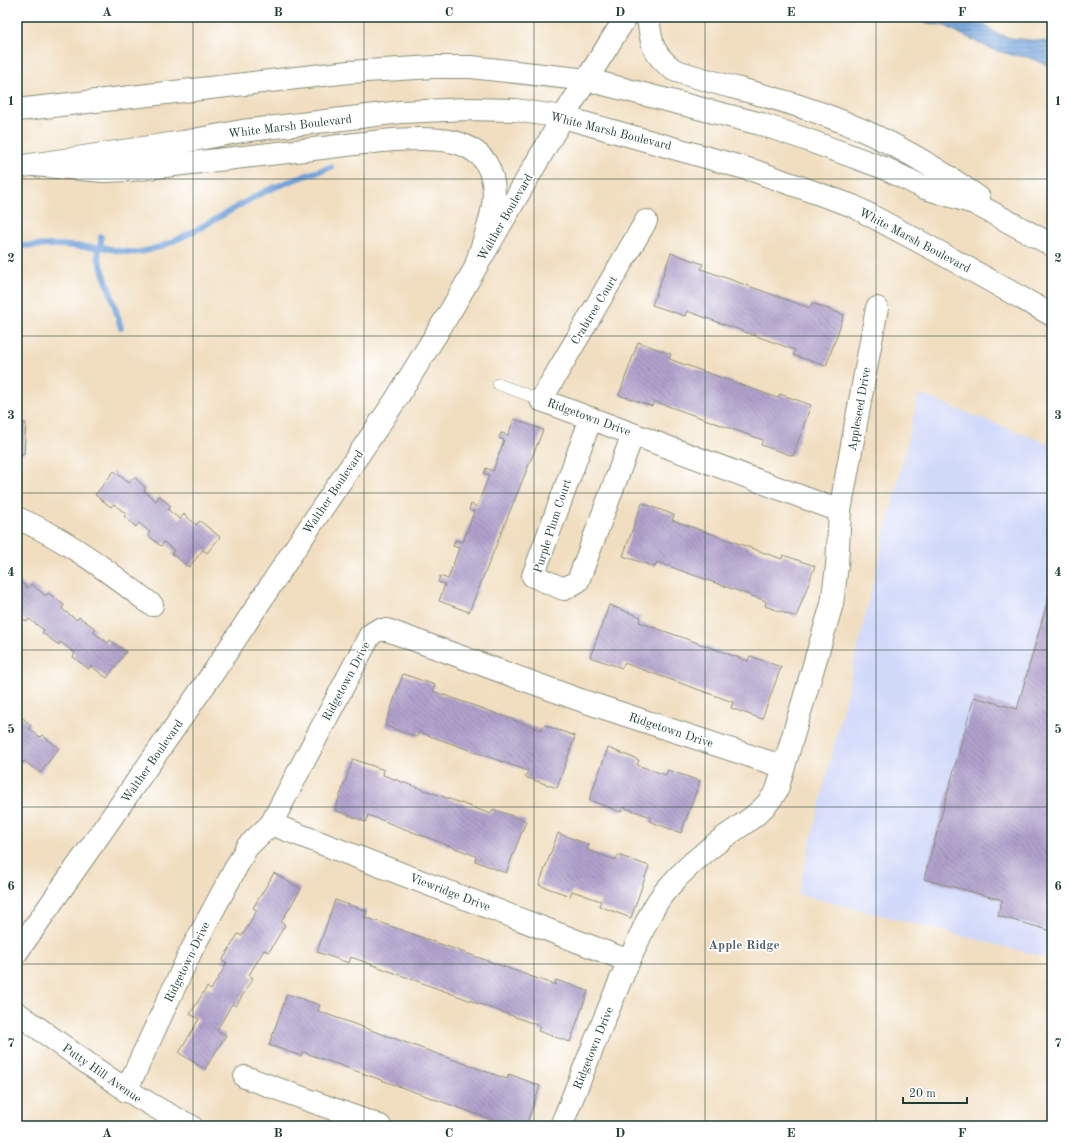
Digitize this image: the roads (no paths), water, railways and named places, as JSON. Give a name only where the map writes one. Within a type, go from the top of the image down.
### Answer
[{"type":"main road","name":"Walther Boulevard","points":[[17,952],[213,673],[395,401],[563,117],[588,80],[626,17]]},
{"type":"main road","points":[[648,17],[650,38],[654,51],[663,62],[674,70],[797,105],[867,132],[904,149],[938,170],[1012,223]]},
{"type":"main road","points":[[17,110],[349,72],[434,67],[471,67],[588,80],[761,124],[802,138],[884,168],[925,188],[974,204],[1012,223],[1052,246]]},
{"type":"main road","name":"White Marsh Boulevard","points":[[25,166],[242,131],[401,112],[467,109],[515,110],[563,117],[755,170],[852,206],[1052,315]]},
{"type":"main road","points":[[25,166],[104,171],[130,170],[382,142],[431,139],[449,141],[465,145],[475,152],[486,162],[493,179],[495,197],[476,265]]},
{"type":"main road","name":"Crabtree Court","points":[[541,400],[646,221]]},
{"type":"main road","name":"Appleseed Drive","points":[[840,511],[877,308]]},
{"type":"main road","name":"Ridgetown Drive","points":[[541,400],[840,511],[837,566],[832,604],[777,790],[770,802],[755,817],[725,837],[689,867],[667,889],[653,909],[629,961],[562,1126]]},
{"type":"main road","name":"Purple Plum Court","points":[[591,418],[533,576],[564,589],[578,581],[633,434]]},
{"type":"main road","points":[[17,518],[39,528],[88,557],[152,605]]},
{"type":"main road","name":"Ridgetown Drive","points":[[126,1091],[195,944],[247,847],[271,824],[370,635],[378,630],[387,630],[583,701],[784,767]]},
{"type":"main road","name":"Viewridge Drive","points":[[271,824],[629,961]]},
{"type":"main road","name":"Putty Hill Avenue","points":[[17,1013],[126,1091],[160,1111],[191,1126]]},
{"type":"main road","points":[[245,1077],[380,1126]]},
{"type":"lane","points":[[498,384],[541,400]]},
{"type":"water","points":[[895,17],[974,17],[996,33],[1010,38],[1052,42],[1052,67],[1027,57],[1012,55],[991,49],[945,26]]},
{"type":"waterway","points":[[17,246],[59,245],[101,247],[131,252],[154,249],[201,228],[268,190],[331,167]]},
{"type":"waterway","points":[[101,237],[101,247]]},
{"type":"waterway","points":[[99,248],[98,257],[121,328]]},
{"type":"district","name":"Apple Ridge","points":[[744,944]]}]
